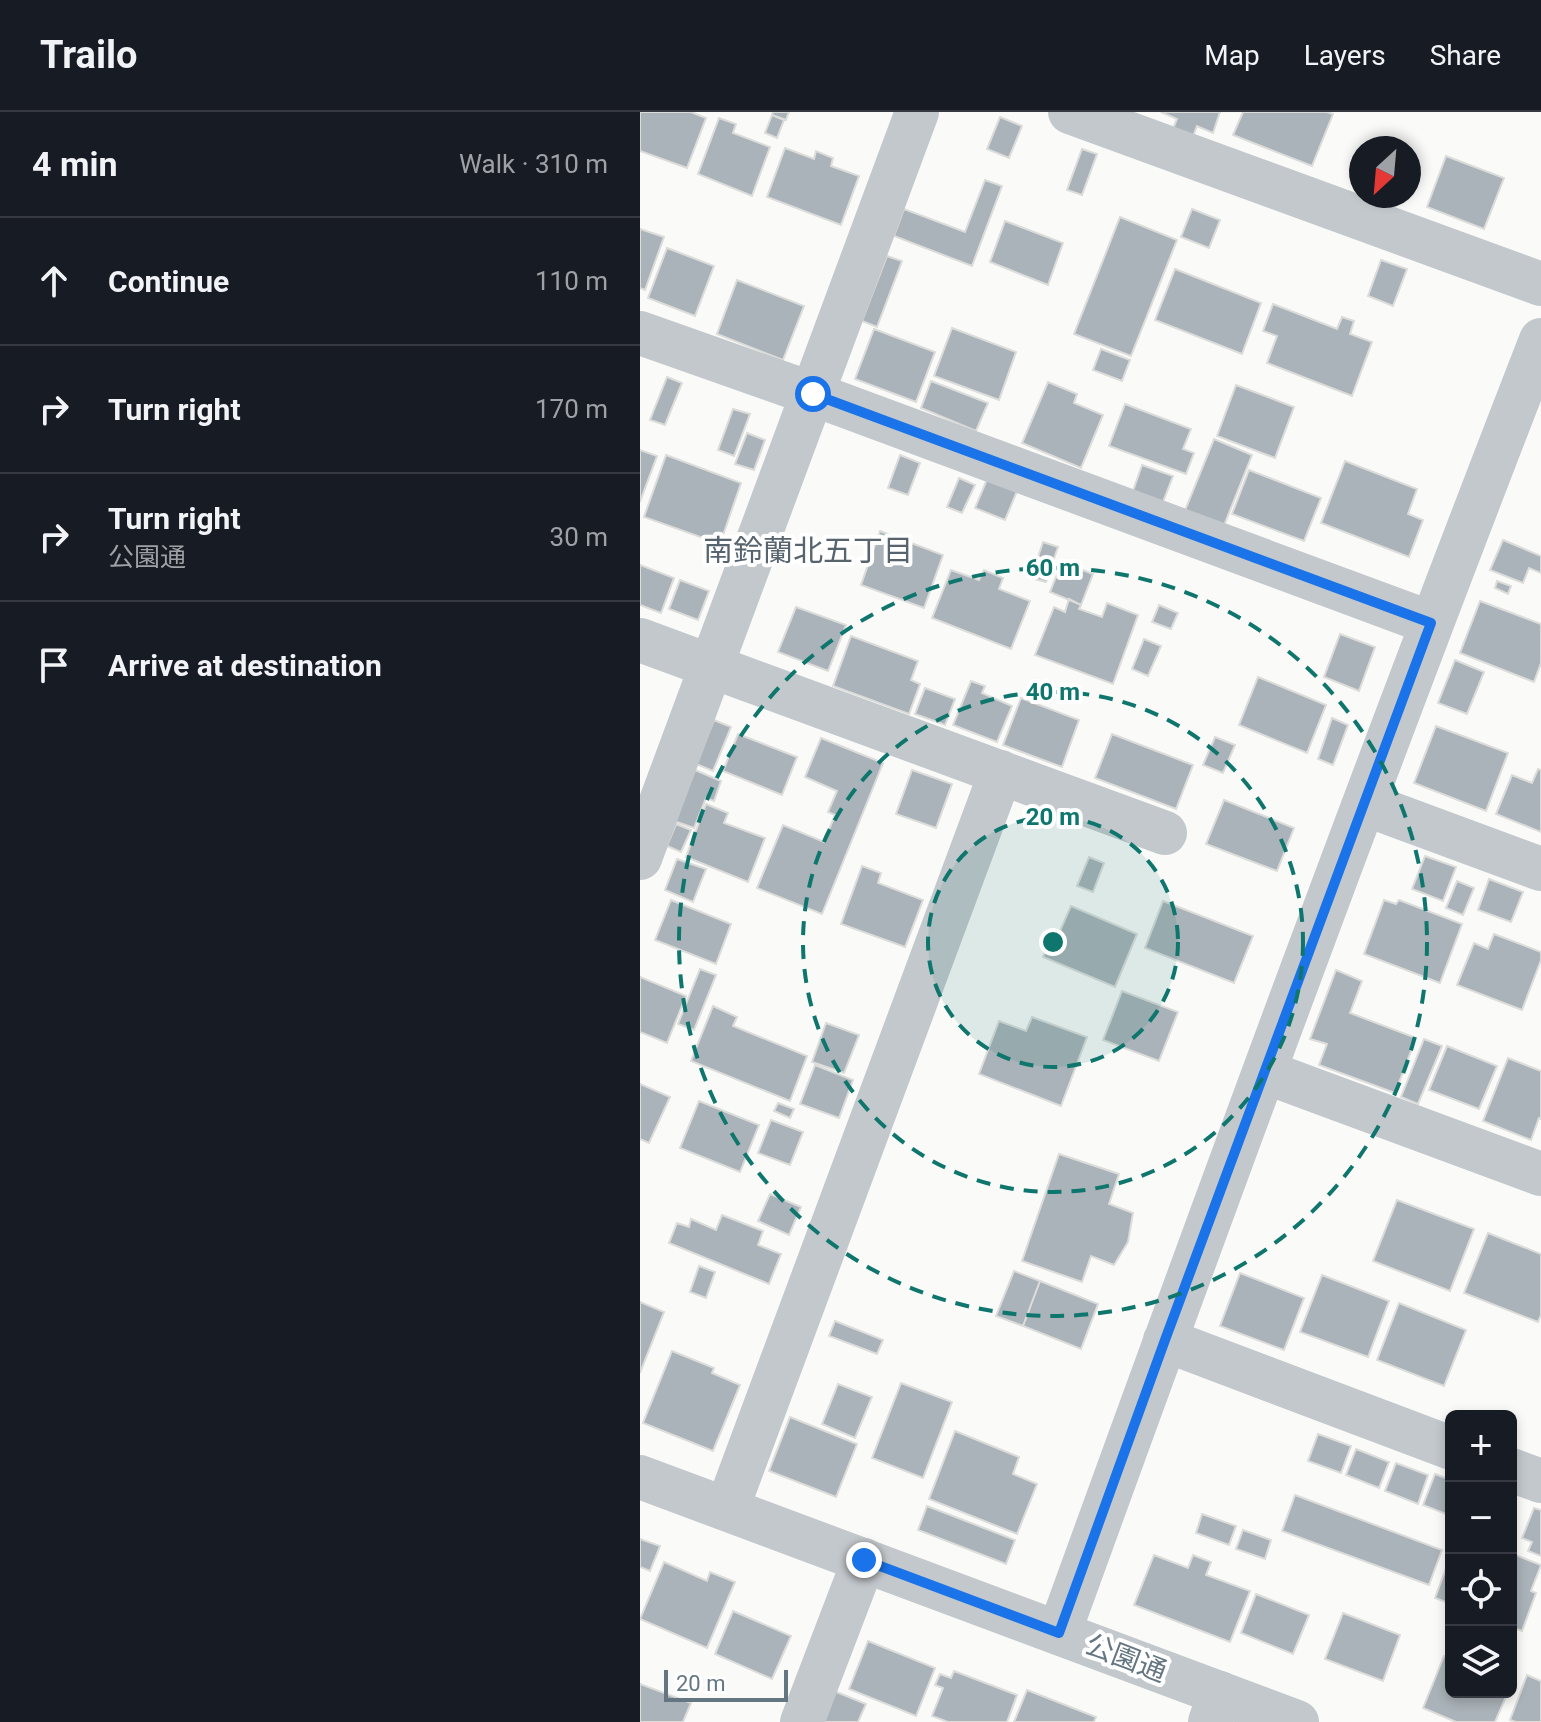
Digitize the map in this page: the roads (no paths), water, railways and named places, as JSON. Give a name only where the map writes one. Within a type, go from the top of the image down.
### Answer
[{"type":"street","points":[[640,858],[917,112]]},
{"type":"street","points":[[1070,112],[1541,284]]},
{"type":"street","points":[[640,333],[1431,623]]},
{"type":"street","points":[[1059,1633],[1431,623],[1541,340]]},
{"type":"street","points":[[640,640],[1165,833]]},
{"type":"street","points":[[727,1509],[1001,772]]},
{"type":"street","points":[[1365,804],[1541,869]]},
{"type":"street","points":[[1265,1072],[1541,1174]]},
{"type":"street","points":[[1165,1340],[1445,1446]]},
{"type":"street","points":[[1517,1472],[1541,1481]]},
{"type":"street","name":"公園通","points":[[640,1477],[1059,1633],[1215,1708],[1297,1722]]},
{"type":"street","points":[[802,1722],[864,1560]]},
{"type":"district","name":"南鈴蘭北五丁目","points":[[808,550]]}]
